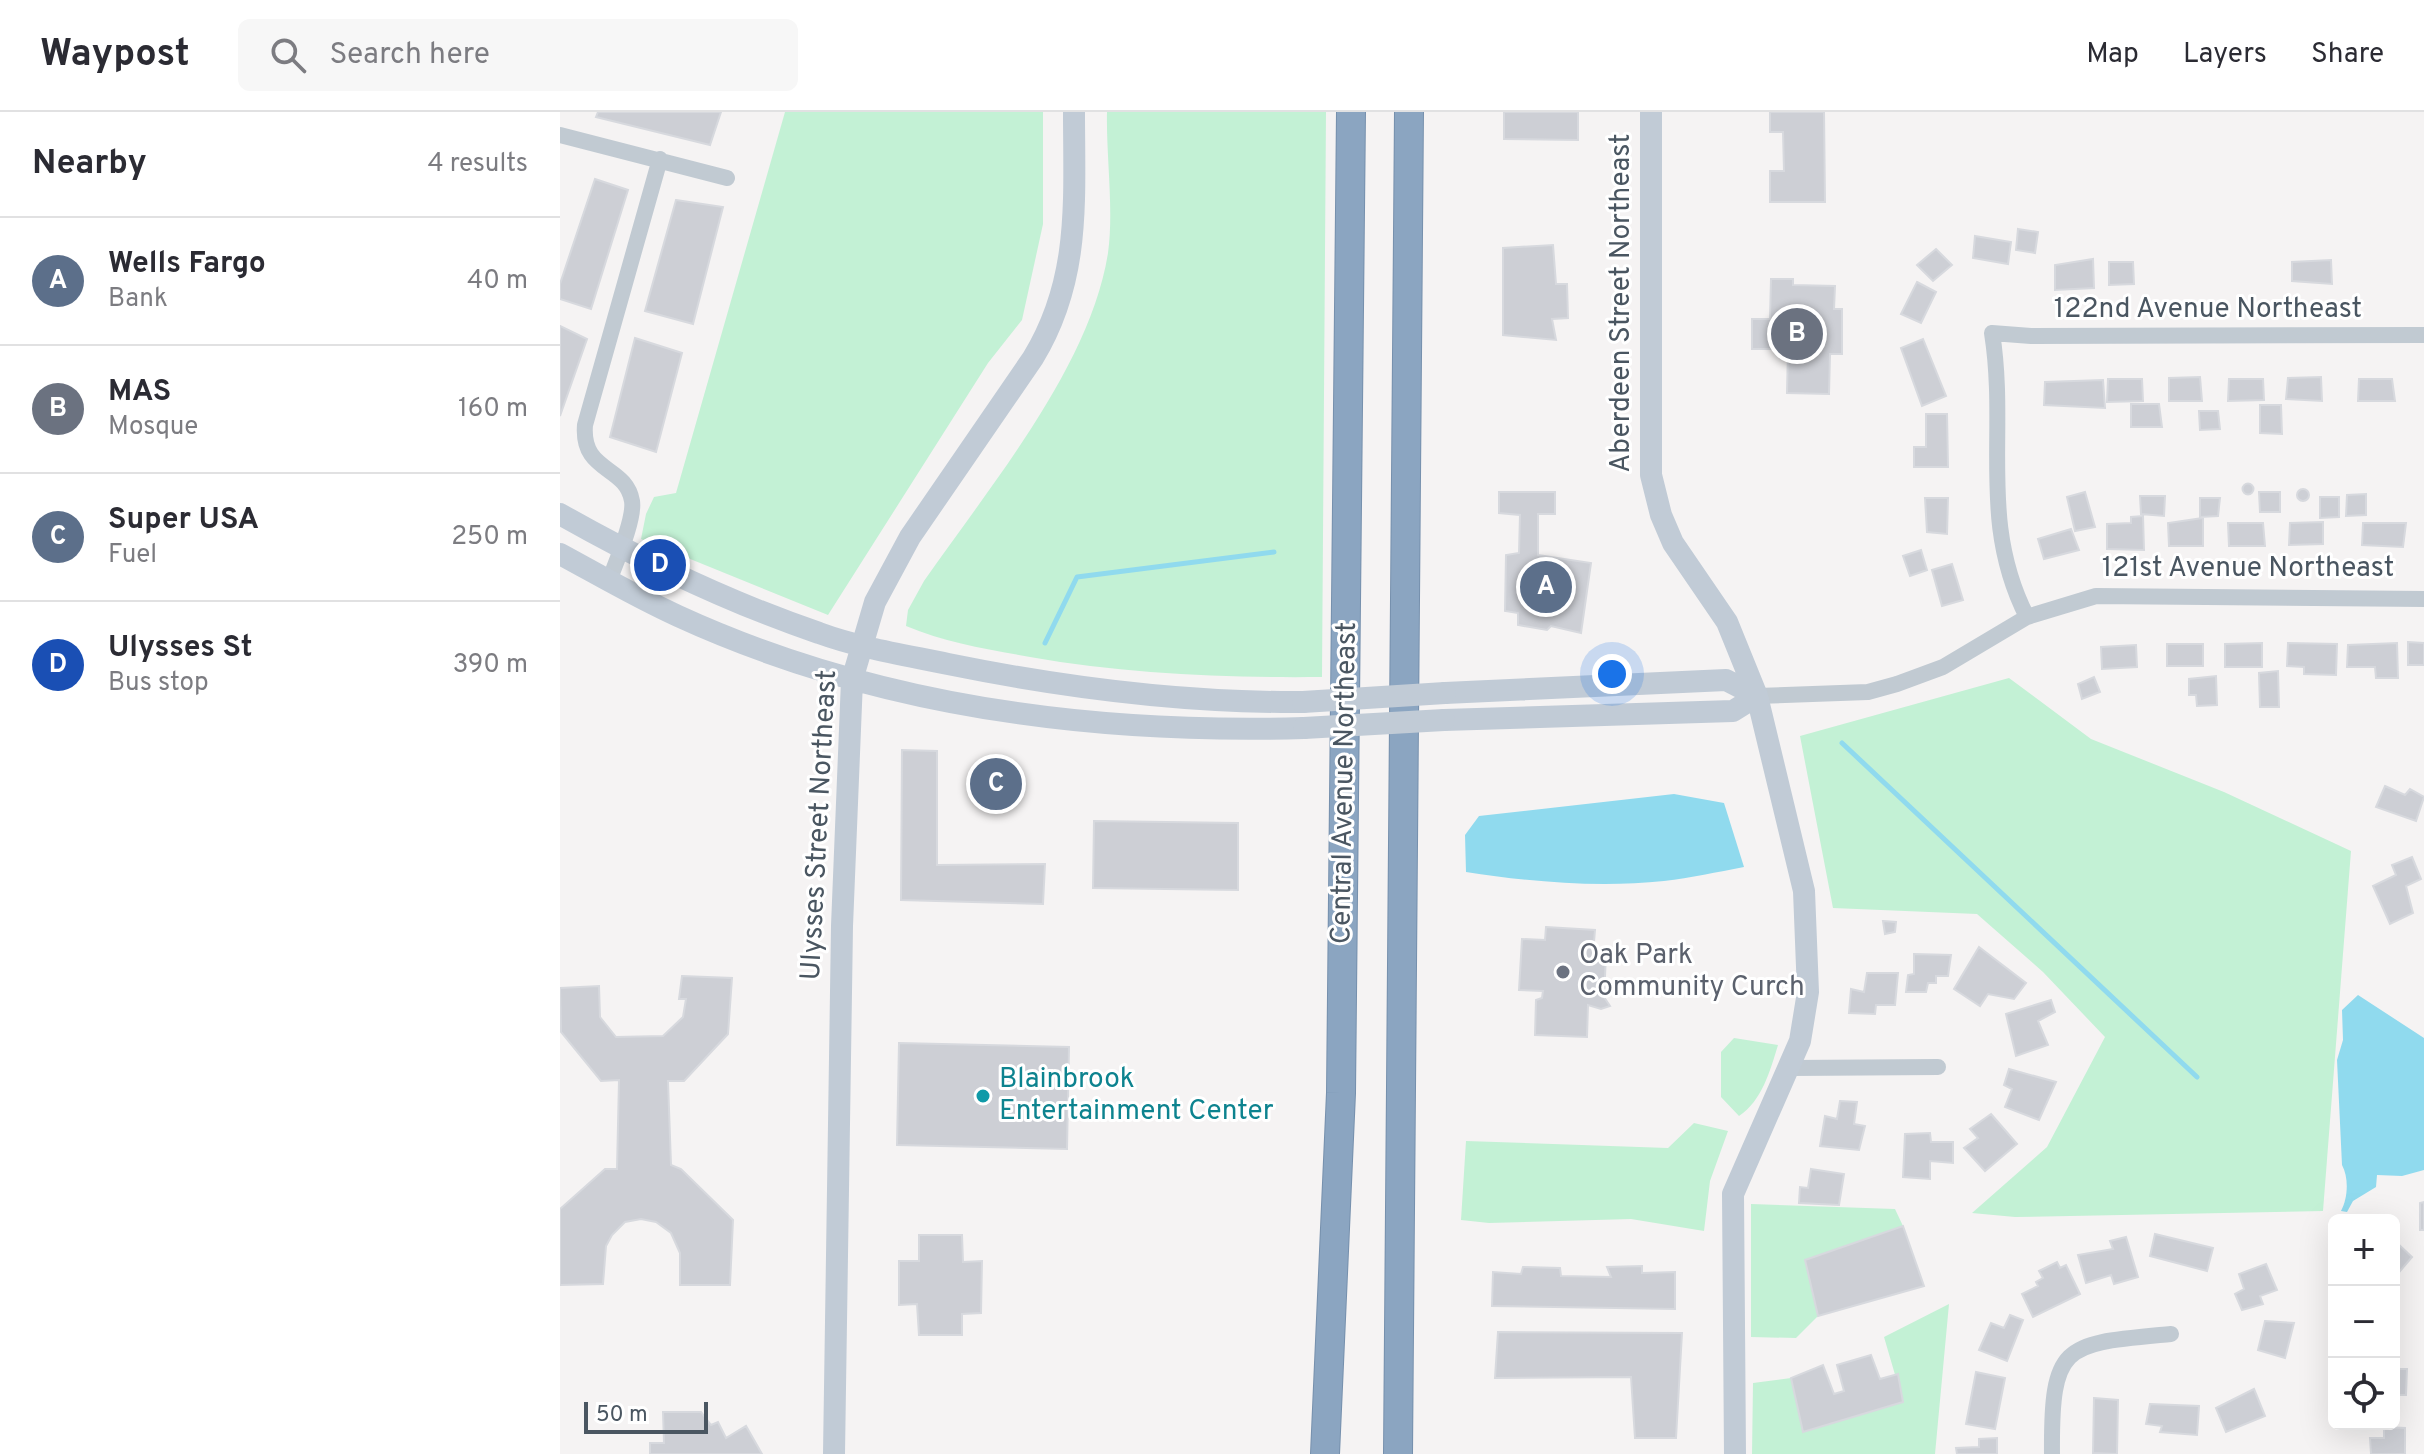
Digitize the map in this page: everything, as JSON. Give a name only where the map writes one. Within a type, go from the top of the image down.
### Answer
[{"type":"highway","name":"Central Avenue Northeast","points":[[1325,1454],[1341,1093],[1351,112]]},
{"type":"highway","name":"Central Avenue Northeast","points":[[1398,1454],[1409,112]]},
{"type":"street","name":"Ulysses Street Northeast","points":[[834,1454],[842,926],[852,680],[875,602],[910,537],[1049,332],[1063,295],[1072,248],[1074,112]]},
{"type":"street","name":"Aberdeen Street Northeast","points":[[1651,112],[1651,475],[1661,515],[1673,543],[1727,622],[1757,696],[1804,891],[1808,992],[1803,1028],[1791,1068],[1763,1119],[1733,1194],[1735,1454]]},
{"type":"street","points":[[560,135],[727,178]]},
{"type":"street","points":[[609,581],[633,505],[629,491],[619,478],[592,459],[583,442],[585,425],[660,159]]},
{"type":"street","name":"122nd Avenue Northeast","points":[[2027,617],[2010,585],[1998,532],[1998,370],[1992,333],[2031,336],[2424,335]]},
{"type":"street","name":"121st Avenue Northeast","points":[[560,514],[620,548],[759,612],[861,646],[1082,688],[1229,703],[1303,702],[1726,680],[1757,696],[1868,692],[1943,667],[2027,617],[2068,602],[2130,594],[2424,599]]},
{"type":"street","name":"121st Avenue Northeast","points":[[560,554],[678,616],[852,680],[1007,712],[1077,721],[1226,730],[1304,728],[1444,720],[1733,711],[1757,696]]},
{"type":"street","points":[[1791,1068],[1938,1067]]},
{"type":"street","points":[[2052,1454],[2052,1398],[2056,1378],[2072,1354],[2089,1345],[2110,1340],[2171,1334]]},
{"type":"green space","points":[[785,112],[1043,112],[1043,224],[1022,320],[988,363],[828,615],[641,539],[646,514],[654,497],[676,493]]},
{"type":"green space","points":[[1107,112],[1326,112],[1322,677],[1212,676],[1103,667],[982,648],[906,626],[908,610],[924,581],[1006,466],[1059,382],[1098,296],[1108,253],[1110,219]]},
{"type":"green space","points":[[2009,678],[2091,739],[2224,792],[2351,851],[2323,1211],[2015,1217],[1972,1213],[2047,1147],[2105,1037],[2043,972],[1977,914],[1833,908],[1800,736]]},
{"type":"green space","points":[[1734,1038],[1778,1045],[1759,1094],[1739,1116],[1721,1097],[1721,1052]]},
{"type":"green space","points":[[1694,1123],[1728,1131],[1710,1181],[1704,1231],[1631,1219],[1489,1223],[1461,1220],[1466,1141],[1668,1148]]},
{"type":"green space","points":[[1751,1204],[1895,1209],[1903,1226],[1806,1260],[1818,1316],[1796,1338],[1751,1337]]},
{"type":"green space","points":[[1949,1304],[1935,1454],[1752,1454],[1753,1383],[1791,1378],[1804,1432],[1903,1402],[1884,1337]]},
{"type":"water","points":[[1674,794],[1724,803],[1744,867],[1674,880],[1615,884],[1540,881],[1466,872],[1465,835],[1479,816]]},
{"type":"water","points":[[2358,995],[2424,1038],[2424,1170],[2402,1176],[2377,1175],[2376,1187],[2353,1201],[2347,1212],[2341,1211],[2347,1182],[2342,1165],[2337,1060],[2343,1040],[2342,1010]]},
{"type":"building","points":[[598,112],[721,112],[710,145],[596,117]]},
{"type":"building","points":[[1504,112],[1578,112],[1578,140],[1504,139]]},
{"type":"building","points":[[1770,112],[1824,112],[1825,202],[1770,202],[1770,171],[1784,171],[1783,132],[1770,132]]},
{"type":"building","points":[[595,179],[628,190],[591,309],[560,299],[560,284]]},
{"type":"building","points":[[676,200],[723,207],[693,324],[645,311]]},
{"type":"building","points":[[2018,229],[2038,232],[2035,253],[2016,250]]},
{"type":"building","points":[[1975,236],[2011,242],[2008,264],[1973,258]]},
{"type":"building","points":[[1553,245],[1556,284],[1567,284],[1568,318],[1552,319],[1556,340],[1503,335],[1503,248]]},
{"type":"building","points":[[1936,249],[1952,265],[1933,281],[1917,265]]},
{"type":"building","points":[[2093,259],[2094,288],[2055,290],[2055,265]]},
{"type":"building","points":[[2331,260],[2332,284],[2292,281],[2292,262]]},
{"type":"building","points":[[2109,262],[2133,262],[2134,284],[2109,285]]},
{"type":"building","points":[[1771,279],[1793,279],[1793,285],[1835,286],[1834,309],[1842,309],[1842,354],[1830,354],[1829,394],[1787,393],[1788,349],[1752,349],[1752,319],[1770,319]]},
{"type":"building","points":[[1917,282],[1936,292],[1921,323],[1901,314]]},
{"type":"building","points":[[560,326],[587,339],[560,416]]},
{"type":"building","points":[[635,338],[682,353],[656,452],[610,437]]},
{"type":"building","points":[[1923,339],[1946,396],[1922,406],[1901,348]]},
{"type":"building","points":[[2200,377],[2202,401],[2169,401],[2169,378]]},
{"type":"building","points":[[2321,377],[2322,401],[2286,399],[2288,378]]},
{"type":"building","points":[[2108,379],[2142,379],[2143,401],[2107,402]]},
{"type":"building","points":[[2229,379],[2263,379],[2264,400],[2228,401]]},
{"type":"building","points":[[2359,379],[2392,379],[2395,401],[2358,401]]},
{"type":"building","points":[[2103,380],[2105,408],[2044,405],[2045,382]]},
{"type":"building","points":[[2131,404],[2159,404],[2162,427],[2131,427]]},
{"type":"building","points":[[2260,405],[2281,405],[2282,434],[2260,433]]},
{"type":"building","points":[[2199,411],[2218,411],[2220,429],[2200,430]]},
{"type":"building","points":[[1926,414],[1947,414],[1948,467],[1914,467],[1914,447],[1926,447]]},
{"type":"building","points":[[2248,484],[2253,489],[2248,494],[2243,489]]},
{"type":"building","points":[[2298,490],[2308,490],[2308,500],[2298,500]]},
{"type":"building","points":[[1499,492],[1555,492],[1555,514],[1538,514],[1538,555],[1591,563],[1581,633],[1551,626],[1547,630],[1518,625],[1518,613],[1505,611],[1506,555],[1519,553],[1520,515],[1499,513]]},
{"type":"building","points":[[2085,492],[2095,527],[2075,531],[2067,497]]},
{"type":"building","points":[[2259,492],[2280,492],[2280,512],[2260,512]]},
{"type":"building","points":[[2366,494],[2366,515],[2346,516],[2347,495]]},
{"type":"building","points":[[2140,496],[2165,496],[2164,516],[2141,514]]},
{"type":"building","points":[[2320,497],[2339,497],[2339,517],[2320,518]]},
{"type":"building","points":[[1925,498],[1948,498],[1947,534],[1927,532]]},
{"type":"building","points":[[2200,498],[2220,498],[2218,516],[2200,517]]},
{"type":"building","points":[[2143,516],[2144,550],[2107,549],[2107,524],[2131,523],[2131,517]]},
{"type":"building","points":[[2203,518],[2203,546],[2169,546],[2168,523]]},
{"type":"building","points":[[2323,522],[2323,544],[2289,545],[2290,523]]},
{"type":"building","points":[[2228,523],[2263,523],[2265,546],[2229,546]]},
{"type":"building","points":[[2363,523],[2406,523],[2403,547],[2362,545]]},
{"type":"building","points":[[2071,529],[2079,550],[2044,559],[2038,539]]},
{"type":"building","points":[[1921,550],[1927,570],[1910,576],[1903,556]]},
{"type":"building","points":[[1952,564],[1963,600],[1942,606],[1932,570]]},
{"type":"building","points":[[2408,642],[2424,643],[2424,665],[2408,665]]},
{"type":"building","points":[[2262,643],[2262,667],[2225,667],[2225,644]]},
{"type":"building","points":[[2288,643],[2337,644],[2336,675],[2304,674],[2304,667],[2287,666]]},
{"type":"building","points":[[2397,643],[2398,678],[2376,678],[2375,667],[2347,667],[2348,645]]},
{"type":"building","points":[[2167,644],[2203,644],[2203,666],[2167,666]]},
{"type":"building","points":[[2136,645],[2137,667],[2102,669],[2101,647]]},
{"type":"building","points":[[2278,671],[2279,707],[2260,707],[2259,673]]},
{"type":"building","points":[[2216,676],[2217,705],[2197,706],[2196,695],[2189,695],[2189,679]]},
{"type":"building","points":[[2094,677],[2100,692],[2082,699],[2078,684]]},
{"type":"building","points":[[902,750],[937,751],[937,865],[1045,864],[1043,904],[901,900]]},
{"type":"building","points":[[2385,786],[2405,795],[2410,789],[2424,797],[2416,821],[2376,807]]},
{"type":"building","points":[[1094,821],[1238,823],[1238,890],[1093,888]]},
{"type":"building","points":[[2412,857],[2421,879],[2406,886],[2413,913],[2390,924],[2373,886],[2396,875],[2392,865]]},
{"type":"building","points":[[1883,921],[1896,922],[1895,932],[1885,934]]},
{"type":"building","name":"Oak Park Community Curch","points":[[1546,927],[1595,930],[1593,954],[1606,955],[1604,997],[1610,1006],[1601,1009],[1588,1005],[1587,1037],[1535,1035],[1536,1000],[1542,998],[1543,991],[1519,990],[1522,939],[1545,940]]},
{"type":"building","points":[[1979,947],[2026,983],[2014,999],[1988,994],[1980,1006],[1954,989]]},
{"type":"building","points":[[1914,954],[1951,955],[1948,976],[1936,976],[1936,983],[1928,983],[1926,992],[1906,992],[1908,975],[1914,974]]},
{"type":"building","points":[[1867,973],[1898,973],[1895,1005],[1876,1005],[1875,1014],[1849,1013],[1851,989],[1864,992]]},
{"type":"building","points":[[682,976],[732,978],[728,1034],[684,1081],[668,1081],[671,1165],[681,1169],[733,1220],[730,1285],[680,1285],[680,1253],[671,1233],[656,1222],[641,1219],[625,1222],[612,1235],[606,1246],[603,1284],[560,1285],[560,1209],[605,1169],[617,1169],[619,1080],[601,1081],[561,1032],[560,988],[599,986],[600,1017],[616,1037],[663,1036],[683,1017],[686,999],[679,999]]},
{"type":"building","points":[[2051,1000],[2055,1012],[2038,1021],[2048,1045],[2016,1056],[2006,1014]]},
{"type":"building","name":"Blainbrook Entertainment Center","points":[[899,1043],[1069,1047],[1067,1149],[897,1145]]},
{"type":"building","points":[[2009,1069],[2056,1082],[2039,1120],[2005,1107],[2012,1089],[2004,1085]]},
{"type":"building","points":[[1840,1101],[1857,1102],[1854,1124],[1865,1126],[1859,1150],[1820,1146],[1825,1116],[1837,1119]]},
{"type":"building","points":[[1991,1114],[2017,1144],[1985,1171],[1964,1148],[1978,1138],[1970,1129]]},
{"type":"building","points":[[1930,1133],[1931,1142],[1953,1142],[1953,1163],[1930,1161],[1930,1179],[1903,1177],[1905,1134]]},
{"type":"building","points":[[1811,1169],[1844,1174],[1839,1205],[1799,1203],[1800,1187],[1808,1188]]},
{"type":"building","points":[[2424,1202],[2424,1230],[2420,1230],[2420,1203]]},
{"type":"building","points":[[1903,1226],[1924,1286],[1818,1316],[1805,1260]]},
{"type":"building","points":[[2155,1234],[2213,1248],[2207,1271],[2150,1256]]},
{"type":"building","points":[[919,1235],[962,1235],[963,1262],[982,1261],[981,1313],[962,1314],[962,1335],[919,1335],[917,1304],[899,1305],[899,1261],[919,1261]]},
{"type":"building","points":[[2126,1237],[2138,1277],[2114,1284],[2111,1275],[2086,1283],[2078,1255],[2113,1249],[2110,1241]]},
{"type":"building","points":[[2400,1246],[2412,1257],[2400,1271]]},
{"type":"building","points":[[2057,1262],[2060,1268],[2066,1265],[2080,1294],[2033,1317],[2022,1294],[2038,1286],[2036,1282],[2043,1278],[2039,1271]]},
{"type":"building","points":[[2266,1264],[2277,1290],[2260,1296],[2263,1304],[2242,1310],[2235,1294],[2244,1289],[2239,1274]]},
{"type":"building","points":[[1642,1266],[1642,1273],[1675,1272],[1675,1309],[1492,1306],[1493,1272],[1521,1274],[1523,1267],[1560,1268],[1561,1276],[1611,1277],[1607,1267]]},
{"type":"building","points":[[2010,1315],[2023,1320],[2007,1361],[1979,1350],[1991,1323],[2004,1328]]},
{"type":"building","points":[[2265,1321],[2294,1323],[2285,1358],[2258,1350]]},
{"type":"building","points":[[1498,1332],[1682,1333],[1676,1438],[1635,1438],[1631,1377],[1495,1378]]},
{"type":"building","points":[[1871,1355],[1880,1379],[1898,1374],[1903,1402],[1803,1432],[1791,1378],[1823,1365],[1834,1394],[1844,1391],[1837,1365]]},
{"type":"building","points":[[2400,1369],[2407,1369],[2406,1395],[2400,1395]]},
{"type":"building","points":[[1976,1372],[2005,1378],[1995,1429],[1966,1424]]},
{"type":"building","points":[[2254,1389],[2265,1416],[2226,1432],[2216,1408]]},
{"type":"building","points":[[2094,1398],[2118,1400],[2117,1454],[2093,1453]]},
{"type":"building","points":[[2150,1404],[2199,1406],[2197,1435],[2160,1432],[2162,1426],[2146,1424]]},
{"type":"building","points":[[663,1412],[701,1412],[711,1425],[718,1422],[726,1438],[746,1426],[762,1454],[650,1454],[650,1443],[664,1443]]},
{"type":"building","points":[[2405,1428],[2405,1454],[2371,1454],[2370,1438],[2384,1438],[2384,1430]]},
{"type":"building","points":[[1997,1438],[1997,1454],[1957,1454],[1956,1448],[1979,1447],[1979,1439]]},
{"type":"waterway","points":[[1045,643],[1077,577],[1274,552]]},
{"type":"waterway","points":[[1842,743],[2197,1077]]},
{"type":"place","name":"MAS","points":[[1797,334]]},
{"type":"place","name":"Ulysses St","points":[[660,565]]},
{"type":"place","name":"Wells Fargo","points":[[1546,587]]},
{"type":"place","name":"Super USA","points":[[996,784]]},
{"type":"place","name":"Oak Park Community Curch","points":[[1563,972]]},
{"type":"place","name":"Blainbrook Entertainment Center","points":[[983,1096]]}]
